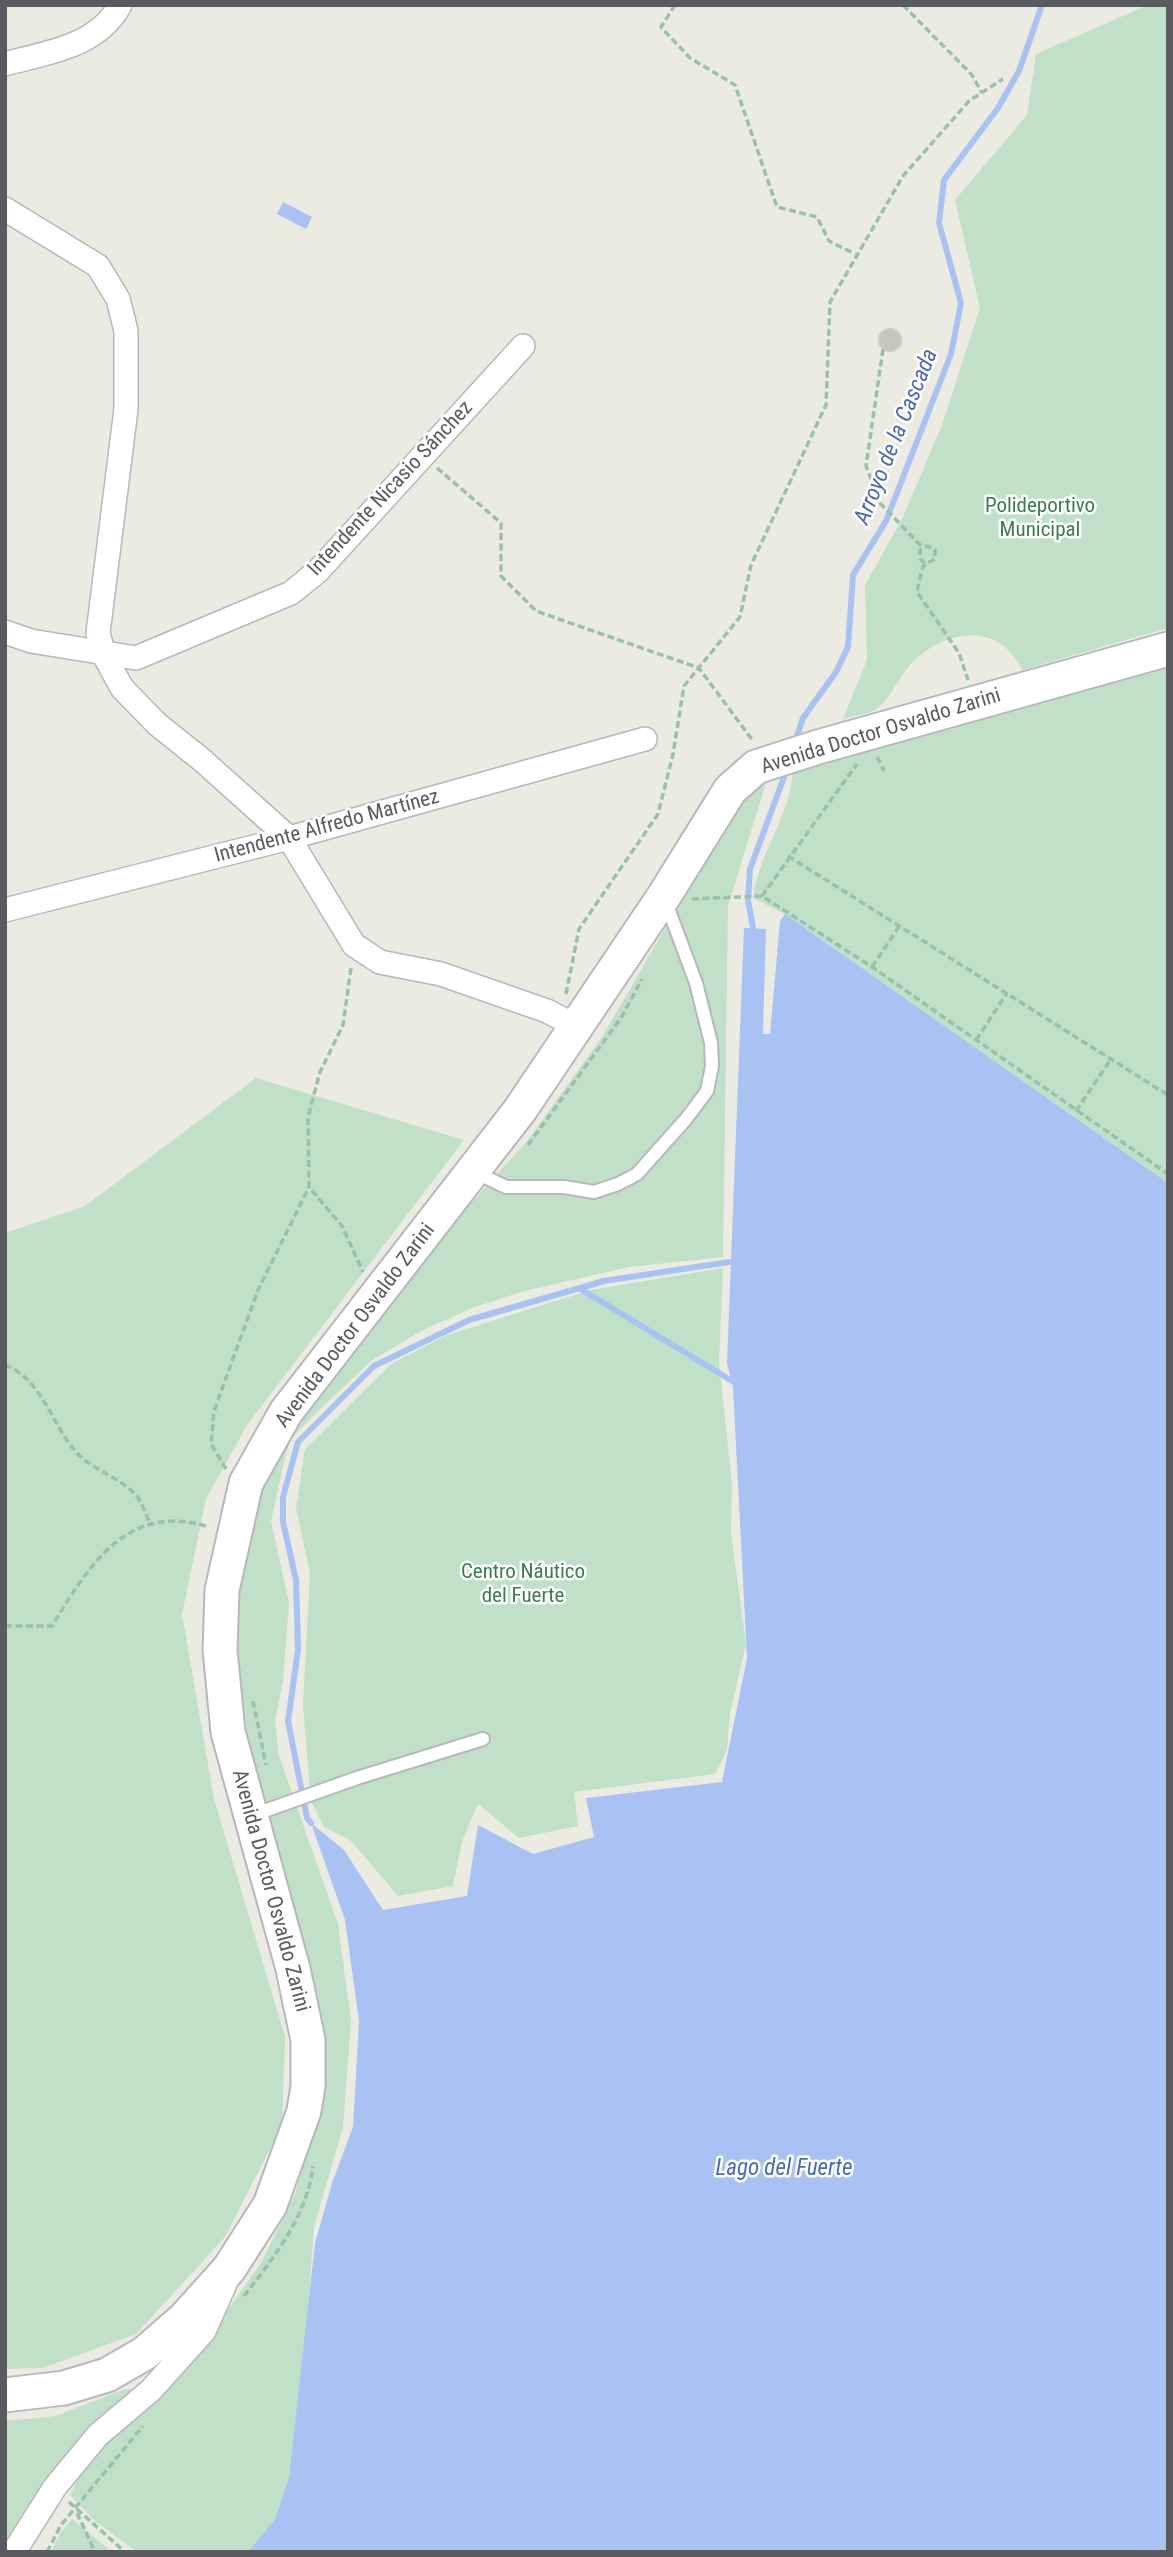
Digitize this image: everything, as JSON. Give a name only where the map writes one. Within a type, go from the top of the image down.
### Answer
[{"type":"main road","name":"Avenida Doctor Osvaldo Zarini","points":[[240,2253],[270,2205],[285,2171],[304,2111],[308,2086],[308,2040],[267,1811],[228,1732],[220,1650],[222,1590],[246,1483],[286,1412],[377,1296],[485,1177],[520,1110],[576,1026],[678,893],[730,790],[745,774],[769,762],[818,747],[1168,649]]},
{"type":"main road","points":[[5,2395],[88,2383],[127,2365],[184,2319],[240,2253]]},
{"type":"street","points":[[5,64],[85,42],[112,20],[120,5]]},
{"type":"street","points":[[5,209],[98,266],[118,299],[126,331],[126,409],[98,633],[104,655],[122,688],[157,724],[202,760],[289,838],[354,945],[380,962],[441,974],[547,1011],[576,1026]]},
{"type":"street","name":"Intendente Nicasio Sánchez","points":[[5,632],[104,655],[136,658],[291,593],[318,571],[523,346]]},
{"type":"street","name":"Intendente Alfredo Martínez","points":[[7,911],[289,838],[645,739]]},
{"type":"street","name":"Avenida Doctor Osvaldo Zarini","points":[[15,2552],[55,2487],[97,2435],[151,2390],[204,2331],[240,2253]]},
{"type":"lane","points":[[485,1177],[506,1187],[564,1187],[594,1192],[618,1184],[637,1174],[707,1091],[712,1066],[711,1043],[678,893]]},
{"type":"lane","points":[[267,1811],[483,1739]]},
{"type":"path","points":[[675,5],[662,27],[690,58],[735,85],[777,207],[817,217],[829,241],[855,254]]},
{"type":"path","points":[[903,5],[972,75],[982,93]]},
{"type":"path","points":[[576,1026],[565,989],[579,929],[658,814],[673,754],[684,687],[740,617],[751,565],[826,405],[830,302],[855,254],[903,176],[970,101],[1003,79]]},
{"type":"path","points":[[883,349],[866,466],[880,503],[923,548],[935,550],[935,559],[929,564],[920,559],[923,548]]},
{"type":"path","points":[[421,455],[501,523],[501,576],[536,611],[699,668],[769,762]]},
{"type":"path","points":[[926,563],[918,580],[917,592],[959,653]]},
{"type":"path","points":[[762,896],[788,856],[862,758]]},
{"type":"path","points":[[788,856],[1168,1095]]},
{"type":"path","points":[[678,893],[686,900],[724,895],[762,896],[872,967],[1168,1174]]},
{"type":"path","points":[[872,967],[900,925]]},
{"type":"path","points":[[5,1626],[51,1626],[91,1566],[119,1539],[149,1521],[238,1520],[211,1444],[214,1410],[258,1290],[309,1187],[308,1117],[320,1072],[342,1025],[354,945]]},
{"type":"path","points":[[485,1177],[536,1136],[621,1018],[643,977]]},
{"type":"path","points":[[976,1040],[1007,993]]},
{"type":"path","points":[[1076,1111],[1111,1059]]},
{"type":"path","points":[[309,1187],[342,1226],[377,1296]]},
{"type":"path","points":[[5,1365],[28,1379],[75,1451],[90,1465],[110,1475],[136,1494],[149,1521]]},
{"type":"path","points":[[251,1688],[267,1768]]},
{"type":"path","points":[[243,2298],[292,2227],[309,2196],[314,2158]]},
{"type":"path","points":[[47,2552],[61,2525],[150,2417]]},
{"type":"path","points":[[55,2487],[92,2525],[125,2552]]},
{"type":"path","points":[[76,2510],[95,2552]]},
{"type":"green space","name":"Polideportivo Municipal","points":[[1148,5],[1168,5],[1168,628],[1022,670],[1001,644],[987,638],[973,635],[943,641],[915,660],[879,707],[843,719],[867,660],[865,585],[903,517],[942,425],[980,308],[955,200],[1027,115],[1036,54]]},
{"type":"green space","points":[[1168,667],[1168,1183],[785,914],[753,898],[761,865],[786,804],[793,771]]},
{"type":"green space","points":[[768,776],[728,906],[723,1257],[629,1267],[524,1291],[472,1308],[419,1332],[371,1361],[292,1438],[286,1453],[271,1521],[289,1603],[283,1681],[275,1721],[279,1756],[338,1924],[351,2021],[343,2127],[314,2227],[307,2323],[289,2477],[275,2519],[248,2552],[137,2552],[95,2521],[70,2495],[80,2475],[110,2437],[209,2336],[261,2263],[295,2194],[323,2099],[318,2040],[262,1790],[249,1748],[232,1604],[245,1538],[276,1442],[415,1265],[528,1140],[602,1037],[737,805]]},
{"type":"green space","points":[[256,1078],[464,1140],[247,1425],[206,1499],[182,1614],[214,1799],[285,2037],[282,2125],[225,2237],[136,2334],[43,2368],[5,2369],[5,1233],[85,1206]]},
{"type":"green space","name":"Centro Náutico del Fuerte","points":[[723,1268],[719,1363],[732,1483],[731,1533],[746,1644],[730,1713],[727,1750],[715,1774],[574,1792],[578,1826],[519,1838],[478,1804],[462,1841],[453,1886],[398,1896],[351,1841],[324,1827],[311,1801],[303,1705],[310,1573],[296,1508],[305,1449],[391,1364],[447,1335],[591,1290]]},
{"type":"green space","points":[[139,2388],[5,2551],[5,2421],[56,2416],[122,2390]]},
{"type":"green space","points":[[72,2519],[112,2552],[51,2552],[61,2532]]},
{"type":"water","points":[[283,202],[312,217],[306,229],[277,214]]},
{"type":"water","name":"Lago del Fuerte","points":[[785,914],[1168,1183],[1168,2552],[248,2552],[275,2519],[289,2477],[315,2243],[332,2183],[353,2127],[359,2021],[345,1920],[311,1823],[344,1850],[383,1910],[467,1896],[478,1825],[533,1854],[594,1837],[586,1798],[722,1782],[747,1658],[733,1387],[727,1363],[744,928],[766,929],[763,1034],[770,1034],[780,921]]},
{"type":"building","points":[[890,329],[898,332],[901,340],[898,348],[890,351],[882,348],[879,340],[882,332]]},
{"type":"waterway","name":"Arroyo de la Cascada","points":[[795,742],[803,718],[836,672],[848,647],[853,575],[886,521],[951,354],[961,303],[939,223],[944,180],[998,108],[1019,71],[1042,5]]},
{"type":"waterway","name":"Arroyo de la Cascada","points":[[753,928],[748,900],[750,869],[787,769]]},
{"type":"waterway","points":[[311,1823],[307,1818],[288,1721],[298,1650],[296,1580],[283,1522],[283,1497],[298,1442],[374,1366],[469,1320],[604,1281],[729,1262]]},
{"type":"waterway","points":[[579,1288],[732,1381]]}]
